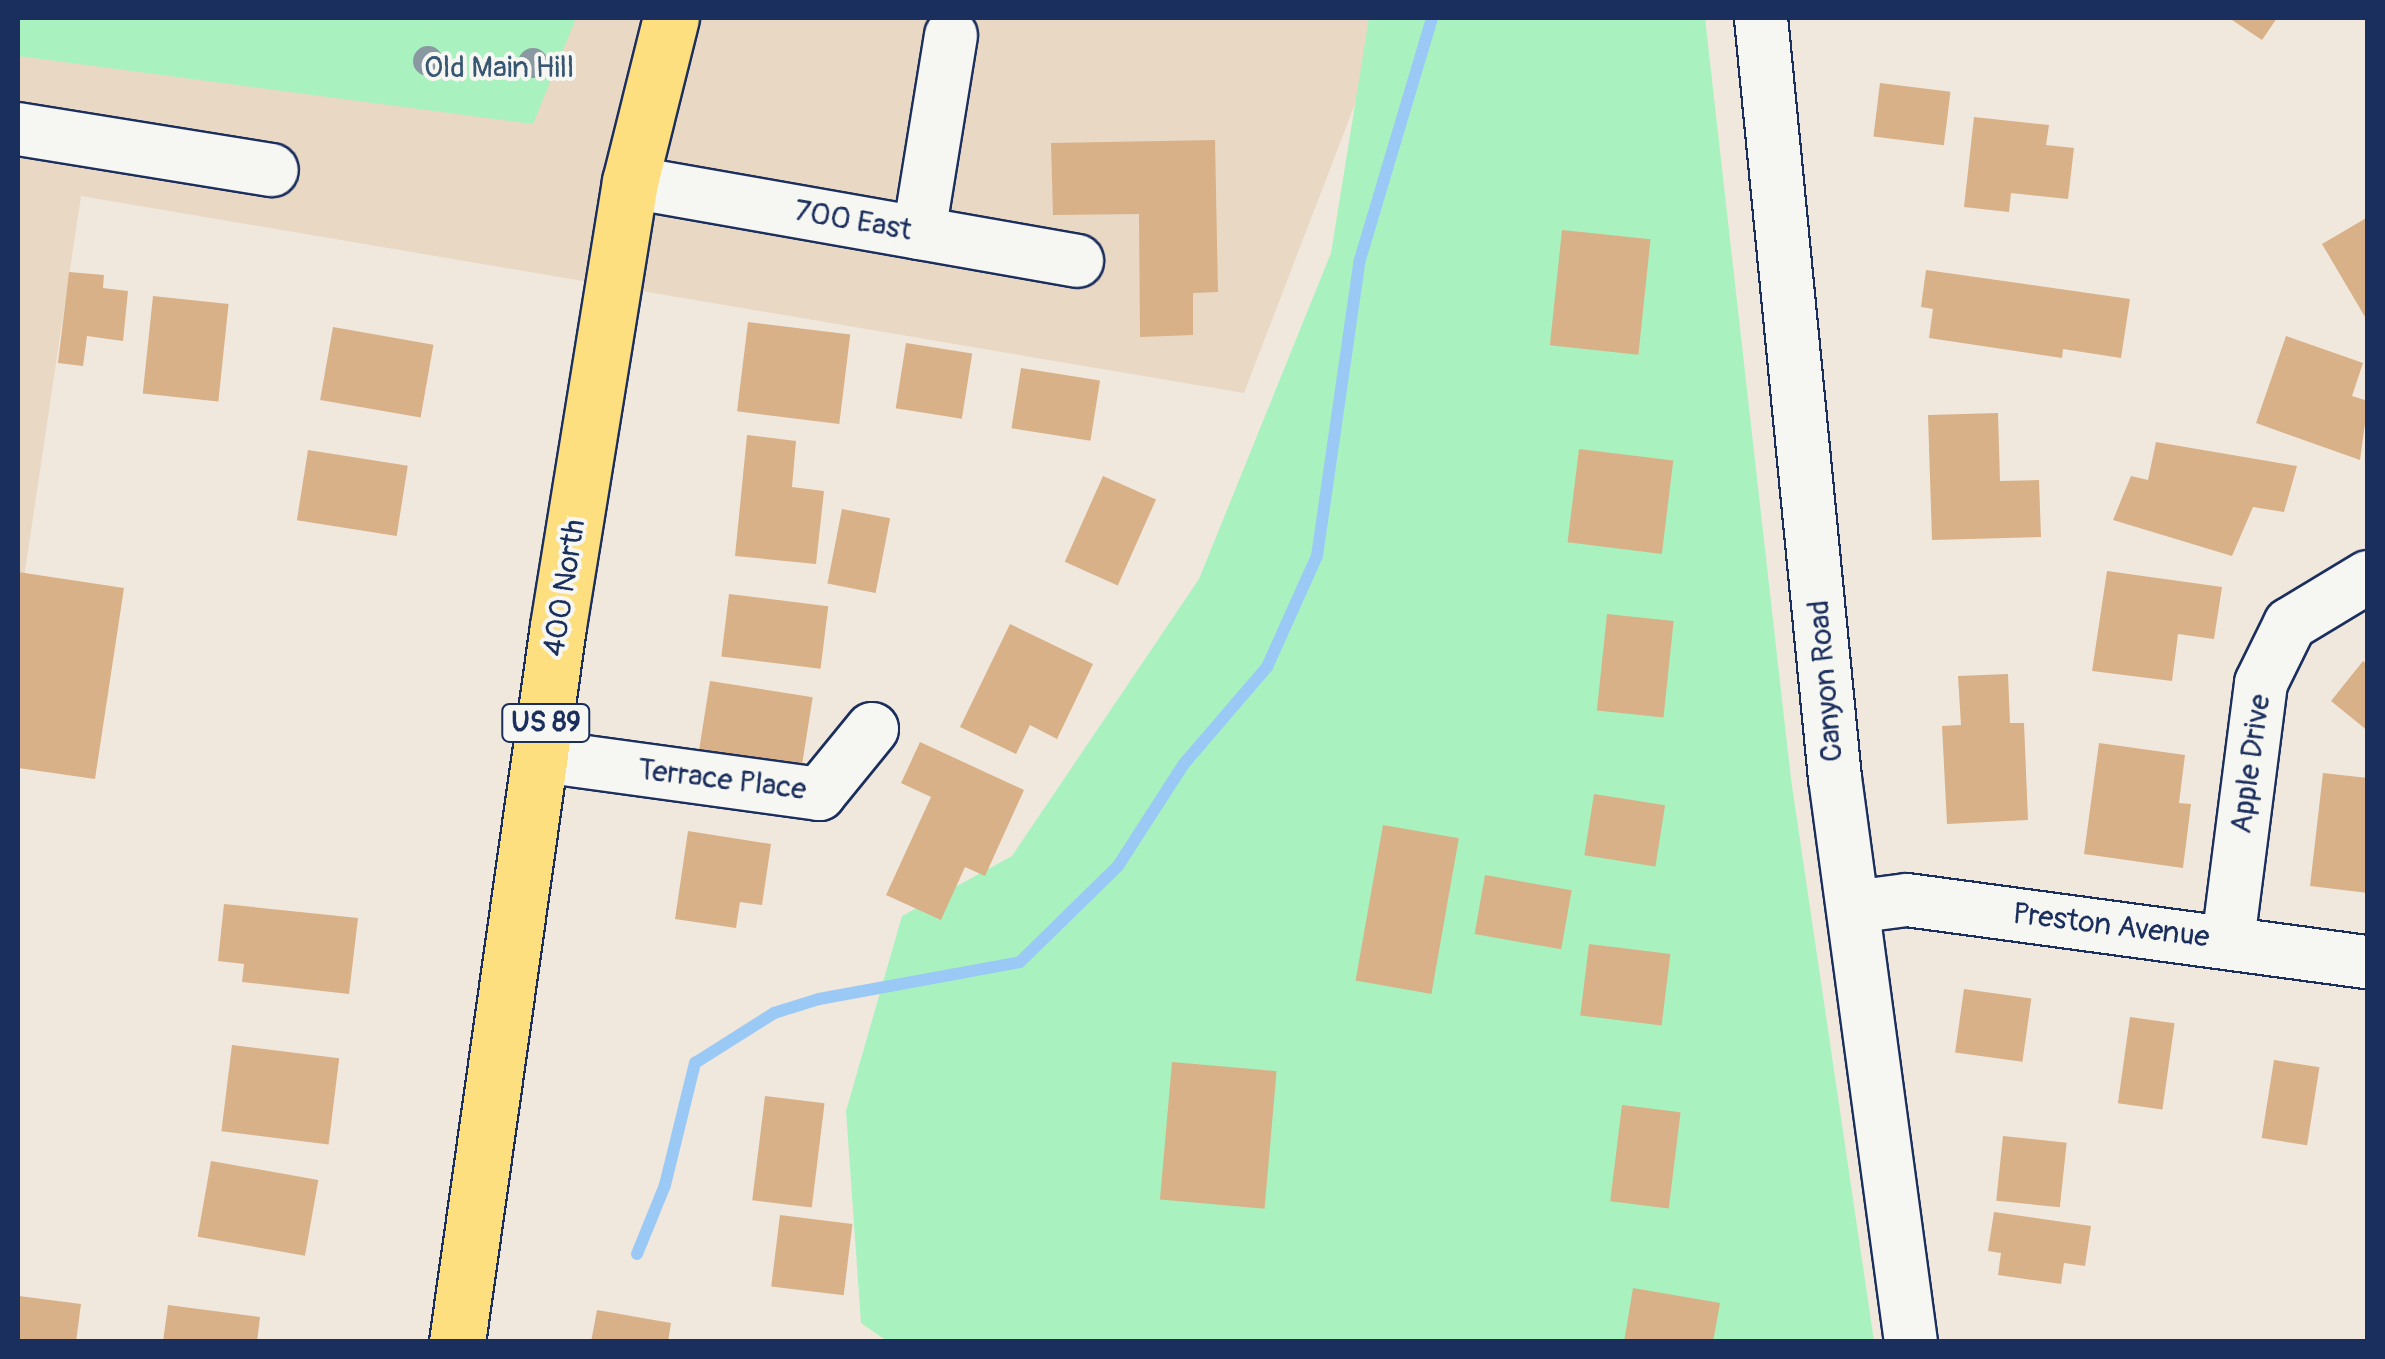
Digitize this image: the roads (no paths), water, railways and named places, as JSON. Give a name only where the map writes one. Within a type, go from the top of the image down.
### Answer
[{"type":"main road","name":"400 North","points":[[458,1342],[630,182],[671,18]]},
{"type":"street","name":"Canyon Road","points":[[1761,18],[1853,907],[1911,1342]]},
{"type":"street","points":[[919,232],[951,36]]},
{"type":"street","points":[[18,128],[272,170]]},
{"type":"street","name":"700 East","points":[[630,182],[1077,261]]},
{"type":"street","name":"Apple Drive","points":[[2228,941],[2261,682],[2290,624],[2368,577]]},
{"type":"street","name":"Terrace Place","points":[[542,756],[819,794],[872,728]]},
{"type":"street","name":"Preston Avenue","points":[[1853,907],[1907,900],[2368,962]]},
{"type":"waterway","points":[[637,1254],[665,1185],[695,1063],[774,1013],[819,999],[1020,962],[1118,866],[1183,765],[1267,667],[1317,556],[1359,263],[1432,18]]},
{"type":"park label","name":"Old Main Hill","points":[[499,68]]}]
